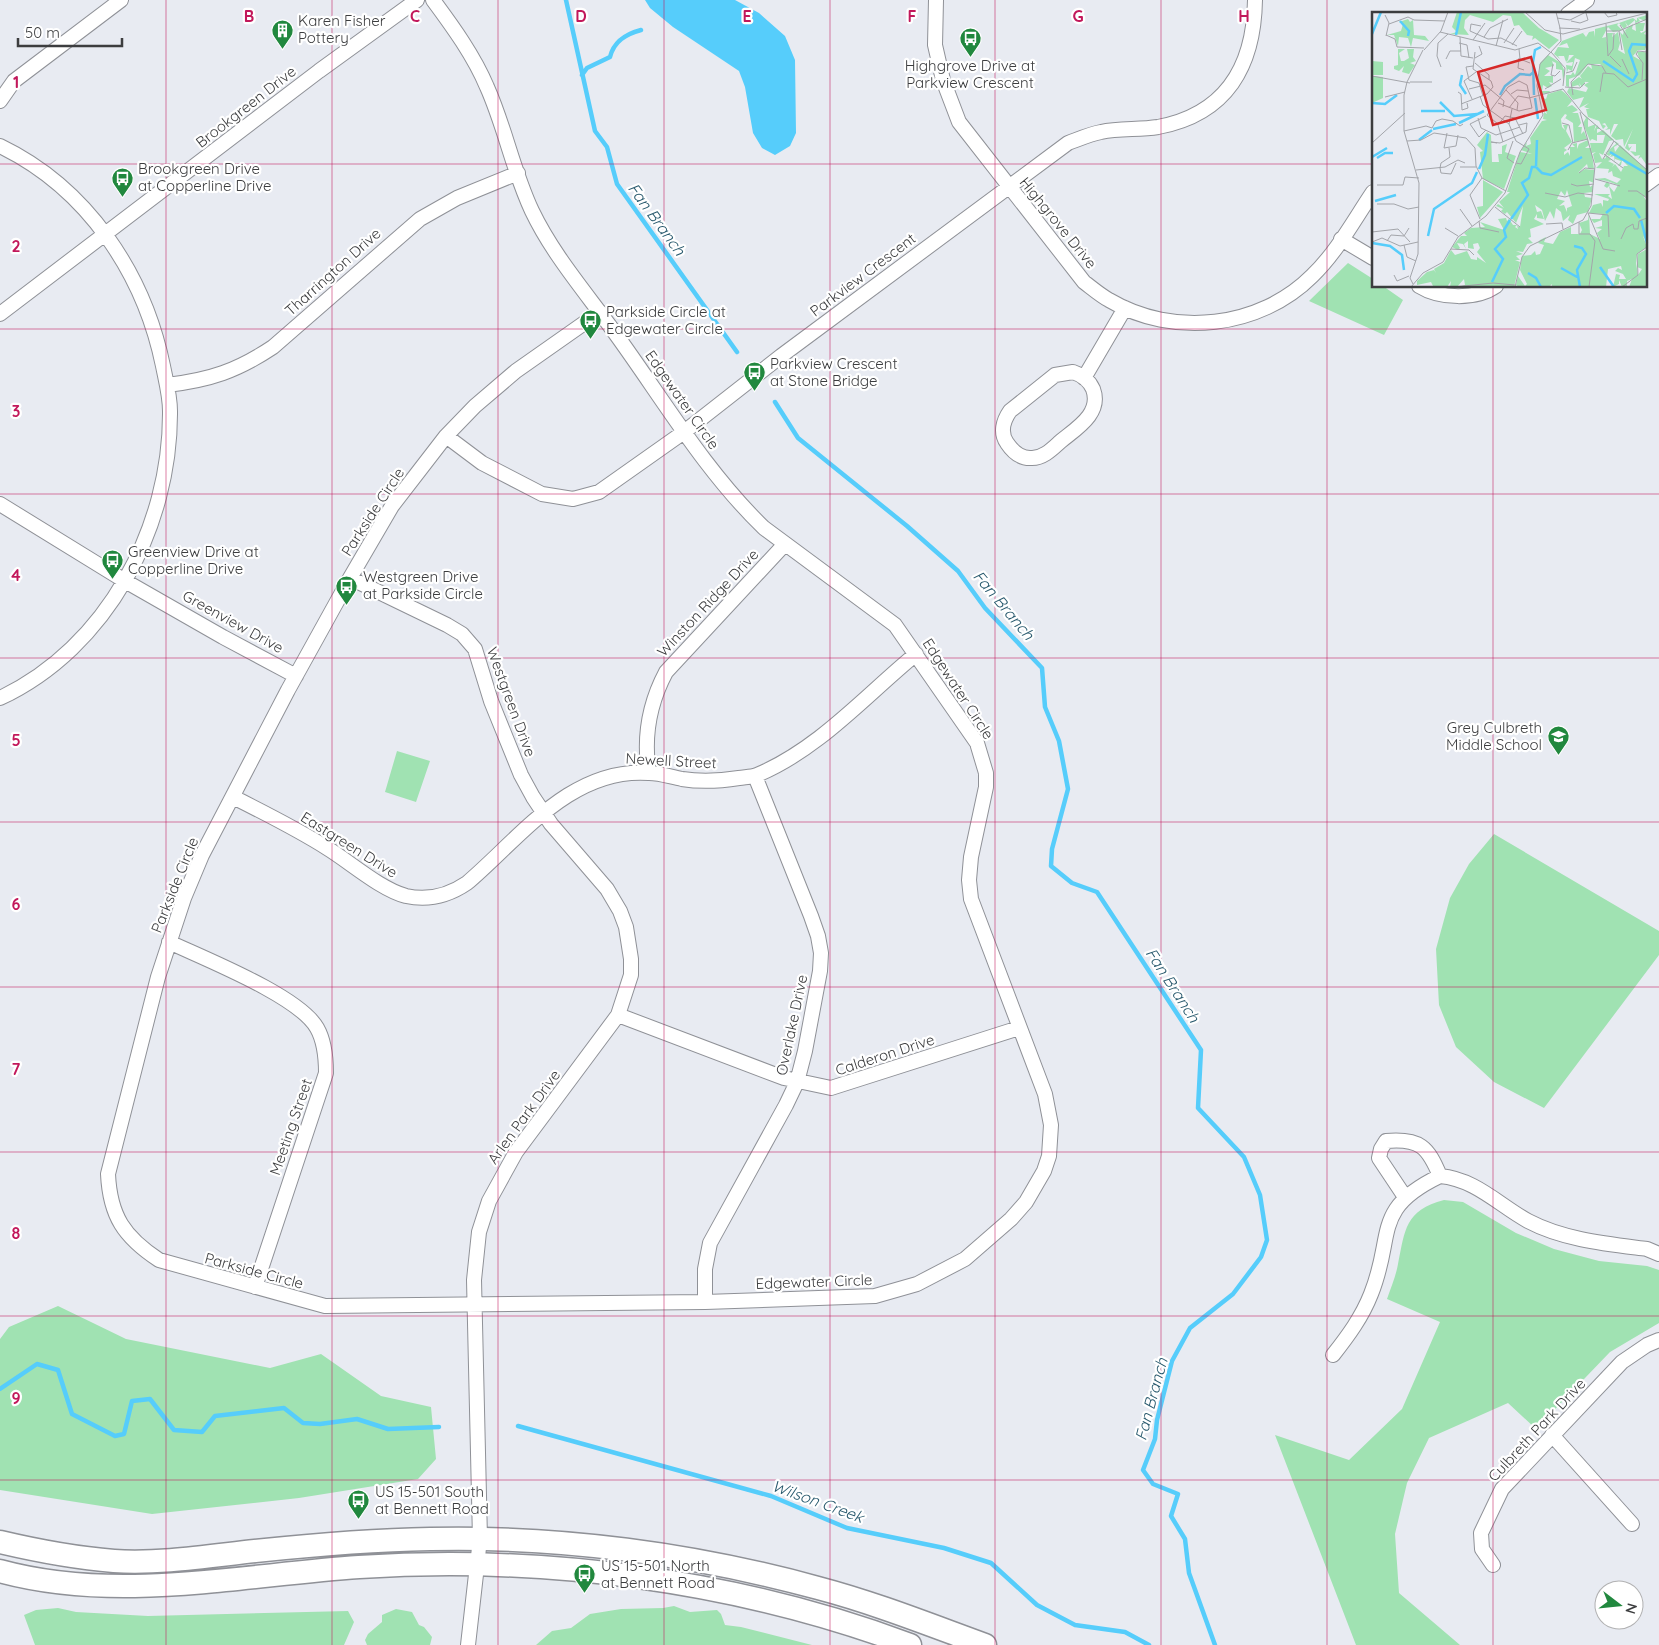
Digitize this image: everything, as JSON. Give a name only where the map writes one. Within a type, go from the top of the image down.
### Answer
[{"type":"highway","points":[[0,1542],[46,1553],[116,1561],[192,1558],[347,1543],[480,1539],[535,1541],[636,1552],[756,1573],[818,1588],[887,1609],[985,1645]]},
{"type":"highway","points":[[0,1571],[61,1582],[116,1587],[196,1582],[361,1567],[479,1565],[584,1572],[633,1577],[694,1587],[818,1615],[910,1645]]},
{"type":"street","points":[[0,101],[14,81],[122,0]]},
{"type":"street","name":"Brookgreen Drive","points":[[0,314],[319,71],[417,0]]},
{"type":"street","name":"Edgewater Circle","points":[[433,0],[482,74],[525,195],[541,228],[684,432],[744,509],[784,545],[884,614],[895,625],[967,727],[983,758],[986,787],[971,857],[968,880],[971,899],[1048,1106],[1051,1125],[1049,1156],[1044,1171],[1026,1202],[988,1239],[964,1259],[939,1274],[917,1284],[875,1296],[705,1302],[474,1305]]},
{"type":"street","name":"Highgrove Drive","points":[[936,0],[935,44],[943,80],[959,122],[1084,282],[1108,300],[1125,308],[1146,316],[1185,324],[1213,323],[1249,314],[1281,302],[1312,276],[1341,239],[1372,193]]},
{"type":"street","name":"Parkview Crescent","points":[[446,436],[482,463],[534,490],[556,498],[573,500],[599,492],[684,432],[781,356],[1068,143],[1101,132],[1158,127],[1190,117],[1213,103],[1235,79],[1244,64],[1253,35],[1255,0]]},
{"type":"street","points":[[1571,12],[1587,0]]},
{"type":"street","points":[[0,146],[28,162],[67,192],[105,235],[131,272],[142,296],[158,342],[170,409],[169,448],[163,479],[148,535],[125,581],[98,620],[70,650],[26,683],[0,698]]},
{"type":"street","name":"Tharrington Drive","points":[[167,385],[212,378],[238,368],[256,358],[273,347],[400,234],[420,219],[457,198],[518,173]]},
{"type":"street","points":[[1646,184],[1659,175]]},
{"type":"street","points":[[1341,239],[1372,257]]},
{"type":"street","points":[[1425,288],[1444,294],[1466,296],[1490,288]]},
{"type":"street","points":[[1084,378],[1125,308]]},
{"type":"street","name":"Parkside Circle","points":[[474,1305],[325,1306],[159,1260],[130,1237],[119,1223],[113,1208],[108,1174],[113,1146],[169,942],[184,898],[202,855],[350,578],[392,506],[446,436],[475,406],[516,371],[600,312]]},
{"type":"street","points":[[1073,372],[1084,378],[1091,386],[1095,402],[1093,410],[1084,422],[1039,457],[1020,456],[1014,452],[1005,440],[1003,433],[1005,418],[1010,411],[1055,375],[1073,372]]},
{"type":"street","name":"Greenview Drive","points":[[0,504],[125,581],[296,676]]},
{"type":"street","name":"Winston Ridge Drive","points":[[649,773],[647,746],[648,717],[658,687],[666,672],[784,545]]},
{"type":"street","name":"Westgreen Drive","points":[[350,578],[448,625],[470,642],[480,658],[491,701],[521,774],[544,814]]},
{"type":"street","name":"Newell Street","points":[[544,814],[561,799],[604,777],[649,773],[707,781],[755,776],[802,752],[916,654]]},
{"type":"street","name":"Overlake Drive","points":[[705,1302],[704,1269],[710,1243],[797,1082],[815,1000],[821,953],[818,936],[811,916],[755,776]]},
{"type":"street","name":"Eastgreen Drive","points":[[233,796],[321,844],[392,890],[417,898],[437,898],[453,893],[467,883],[544,814]]},
{"type":"street","name":"Arlen Park Drive","points":[[468,1645],[479,1565],[480,1539],[474,1305],[474,1263],[479,1232],[489,1201],[501,1176],[516,1152],[618,1015],[631,975],[626,926],[607,889],[544,814]]},
{"type":"street","name":"Meeting Street","points":[[169,942],[291,1002],[311,1020],[322,1041],[326,1073],[255,1286]]},
{"type":"street","name":"Calderon Drive","points":[[618,1015],[797,1082],[821,1088],[845,1085],[1020,1028]]},
{"type":"street","points":[[1405,1197],[1379,1158],[1381,1149],[1386,1141],[1401,1140],[1419,1145],[1431,1154],[1440,1176]]},
{"type":"street","points":[[1333,1355],[1355,1327],[1371,1295],[1381,1264],[1389,1220],[1405,1197],[1440,1176],[1469,1183],[1529,1221],[1564,1235],[1647,1249],[1659,1254]]},
{"type":"street","name":"Culbreth Park Drive","points":[[1492,1564],[1482,1549],[1481,1532],[1502,1489],[1622,1362],[1647,1345],[1659,1340]]},
{"type":"street","points":[[1552,1436],[1632,1524]]},
{"type":"green space","points":[[1348,263],[1372,278],[1372,288],[1386,288],[1403,300],[1384,335],[1309,301]]},
{"type":"green space","points":[[397,751],[430,761],[416,802],[385,792]]},
{"type":"green space","points":[[1494,834],[1659,931],[1659,955],[1544,1108],[1494,1082],[1456,1047],[1439,1005],[1436,949],[1450,898],[1469,864]]},
{"type":"green space","points":[[1444,1200],[1463,1202],[1516,1233],[1554,1249],[1599,1261],[1647,1266],[1659,1270],[1659,1323],[1610,1352],[1536,1429],[1508,1403],[1429,1438],[1407,1483],[1395,1534],[1399,1593],[1460,1645],[1356,1645],[1275,1435],[1349,1460],[1402,1409],[1440,1322],[1387,1299],[1396,1273],[1405,1231],[1409,1223],[1421,1209]]},
{"type":"green space","points":[[58,1306],[126,1339],[270,1368],[321,1354],[381,1396],[431,1407],[436,1459],[418,1479],[299,1498],[152,1514],[0,1490],[0,1339],[9,1327]]},
{"type":"green space","points":[[674,1606],[690,1612],[717,1610],[721,1614],[725,1625],[741,1627],[812,1645],[536,1645],[552,1631],[571,1628],[590,1614],[621,1609]]},
{"type":"green space","points":[[58,1608],[76,1612],[148,1616],[348,1611],[354,1622],[344,1645],[35,1645],[24,1615],[36,1610]]},
{"type":"green space","points":[[396,1609],[412,1612],[419,1625],[424,1627],[432,1637],[430,1645],[367,1645],[365,1640],[368,1634],[382,1622],[382,1615]]},
{"type":"water","points":[[645,0],[735,0],[759,13],[785,36],[795,60],[796,133],[790,146],[775,155],[762,148],[753,133],[745,87],[739,71],[673,27],[650,8]]},
{"type":"waterway","name":"Fan Branch","points":[[566,0],[595,131],[607,147],[617,184],[737,352]]},
{"type":"waterway","points":[[582,75],[587,68],[610,57],[614,47],[621,39],[641,30]]},
{"type":"waterway","name":"Fan Branch","points":[[775,402],[798,438],[907,526],[958,571],[985,608],[1042,668],[1045,707],[1059,741],[1068,789],[1052,849],[1051,866],[1072,883],[1097,892],[1201,1050],[1198,1108],[1244,1157],[1260,1195],[1267,1240],[1261,1257],[1233,1294],[1190,1328],[1172,1361],[1157,1420],[1155,1439],[1143,1470],[1153,1484],[1178,1494],[1171,1516],[1185,1539],[1189,1573],[1215,1645]]},
{"type":"waterway","name":"Wilson Creek","points":[[0,1389],[37,1364],[58,1370],[72,1414],[115,1436],[124,1434],[132,1401],[150,1399],[174,1430],[202,1432],[215,1416],[284,1408],[303,1423],[320,1424],[357,1419],[388,1429],[439,1427]]},
{"type":"waterway","name":"Wilson Creek","points":[[518,1426],[771,1496],[847,1528],[944,1548],[991,1563],[1037,1605],[1075,1625],[1125,1632],[1149,1645]]},
{"type":"place","name":"Karen Fisher Pottery","points":[[282,49]]},
{"type":"place","name":"Highgrove Drive at Parkview Crescent","points":[[970,57]]},
{"type":"place","name":"Brookgreen Drive at Copperline Drive","points":[[122,197]]},
{"type":"place","name":"Parkside Circle at Edgewater Circle","points":[[590,340]]},
{"type":"place","name":"Parkview Crescent at Stone Bridge","points":[[754,392]]},
{"type":"place","name":"Greenview Drive at Copperline Drive","points":[[112,580]]},
{"type":"place","name":"Westgreen Drive at Parkside Circle","points":[[347,605]]},
{"type":"place","name":"Grey Culbreth Middle School","points":[[1558,756]]},
{"type":"place","name":"US 15-501 South at Bennett Road","points":[[359,1520]]},
{"type":"place","name":"US 15-501 North at Bennett Road","points":[[585,1594]]}]
